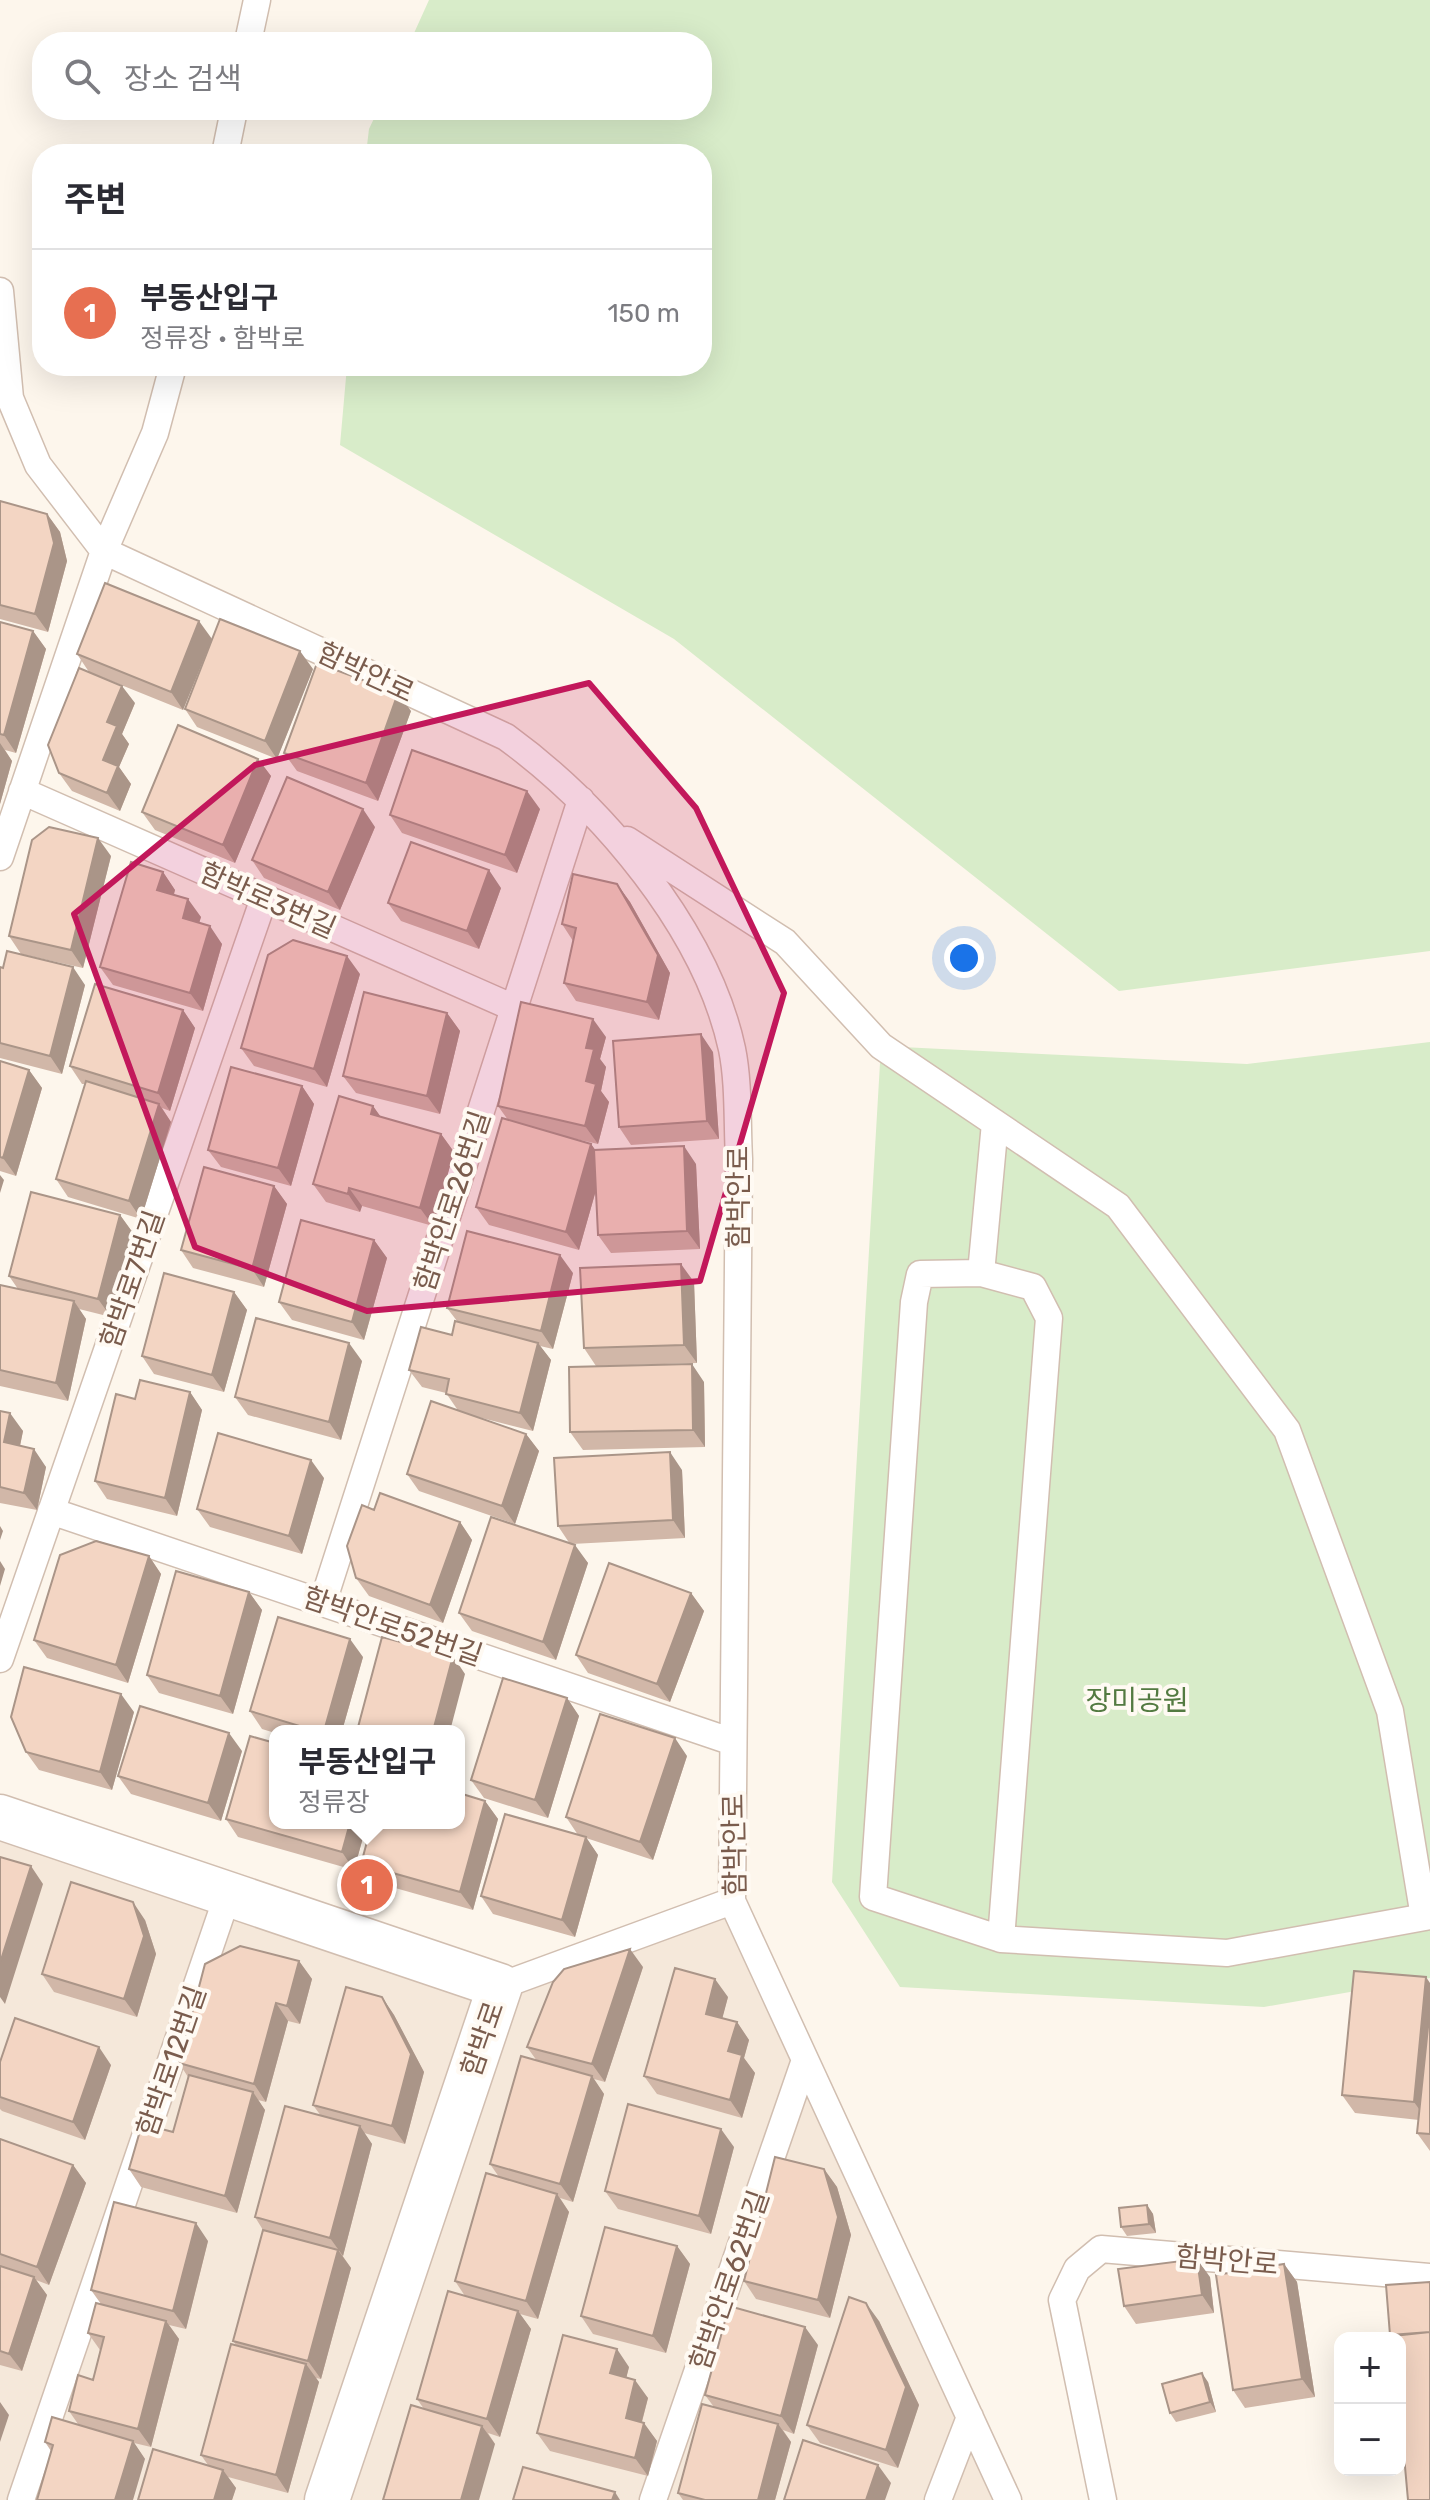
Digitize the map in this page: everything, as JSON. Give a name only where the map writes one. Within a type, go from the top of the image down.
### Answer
[{"type":"street","name":"함박로","points":[[0,1817],[500,1986],[327,2500]]},
{"type":"lane","points":[[250,32],[257,0]]},
{"type":"lane","points":[[227,144],[232,120]]},
{"type":"lane","name":"함박안로","points":[[0,291],[10,398],[38,465],[104,551],[506,737],[550,769],[608,828],[673,915],[714,992],[732,1050],[739,1159],[732,1901],[1008,2500]]},
{"type":"lane","points":[[0,857],[104,551],[155,433],[170,376]]},
{"type":"lane","name":"함박로3번길","points":[[22,791],[514,1008]]},
{"type":"lane","name":"함박안로26번길","points":[[323,1602],[581,800]]},
{"type":"lane","points":[[608,828],[785,942],[881,1046],[1118,1206],[1287,1430],[1390,1711],[1427,1916],[1227,1953],[1001,1939],[873,1897],[914,1302],[920,1274],[981,1273],[1033,1287],[1049,1318],[1001,1939]]},
{"type":"lane","name":"함박로7번길","points":[[0,1659],[264,898]]},
{"type":"lane","points":[[981,1273],[995,1123]]},
{"type":"lane","name":"함박안로52번길","points":[[51,1511],[733,1742]]},
{"type":"lane","name":"함박로12번길","points":[[21,2500],[228,1894]]},
{"type":"lane","points":[[500,1986],[732,1901]]},
{"type":"lane","name":"함박안로62번길","points":[[653,2500],[805,2060]]},
{"type":"lane","name":"함박안로","points":[[1103,2500],[1062,2300],[1077,2269],[1101,2249],[1430,2277]]},
{"type":"lane","points":[[938,2500],[970,2417]]},
{"type":"highlighted area","points":[[589,683],[696,808],[784,993],[700,1281],[367,1311],[195,1247],[74,914],[255,765]]},
{"type":"shaded area","points":[[0,1817],[499,1986],[732,1901],[1008,2500],[0,2500]]},
{"type":"green space","points":[[429,0],[1430,0],[1430,951],[1119,991],[674,639],[340,445],[346,376],[712,376],[712,144],[367,144],[373,120],[712,120],[712,32],[415,32]]},
{"type":"green space","name":"장미공원","points":[[1430,1042],[1430,1978],[1264,2007],[900,1987],[832,1882],[881,1046],[1247,1064]]},
{"type":"building","points":[[0,501],[47,514],[54,543],[35,614],[0,605]]},
{"type":"building","points":[[105,583],[199,621],[171,692],[77,654]]},
{"type":"building","points":[[220,619],[300,651],[265,741],[185,709]]},
{"type":"building","points":[[0,622],[33,631],[4,735],[0,734]]},
{"type":"building","points":[[317,663],[398,693],[366,783],[284,753]]},
{"type":"building","points":[[79,668],[122,686],[107,722],[117,726],[103,760],[118,766],[107,793],[59,773],[48,745]]},
{"type":"building","points":[[178,725],[258,759],[223,845],[142,812]]},
{"type":"building","points":[[412,750],[527,791],[505,855],[390,815]]},
{"type":"building","points":[[287,777],[363,809],[328,892],[252,860]]},
{"type":"building","points":[[49,827],[98,838],[71,950],[9,936],[32,840]]},
{"type":"building","points":[[411,842],[489,870],[467,931],[388,903]]},
{"type":"building","points":[[131,862],[163,872],[157,890],[188,899],[183,918],[210,926],[190,993],[100,967]]},
{"type":"building","points":[[573,874],[617,884],[658,955],[647,1002],[564,983],[576,928],[562,924]]},
{"type":"building","points":[[293,940],[347,956],[314,1069],[241,1048],[268,955]]},
{"type":"building","points":[[7,951],[73,967],[50,1056],[0,1043],[0,967],[3,968]]},
{"type":"building","points":[[95,984],[183,1010],[158,1093],[70,1066]]},
{"type":"building","points":[[364,992],[447,1013],[427,1096],[343,1076]]},
{"type":"building","points":[[521,1002],[593,1019],[586,1048],[594,1049],[586,1081],[596,1084],[585,1126],[498,1106]]},
{"type":"building","points":[[701,1034],[707,1121],[619,1127],[613,1041]]},
{"type":"building","points":[[0,1061],[29,1070],[3,1158],[0,1157]]},
{"type":"building","points":[[231,1067],[302,1086],[278,1168],[208,1150]]},
{"type":"building","points":[[86,1081],[159,1104],[129,1201],[56,1179]]},
{"type":"building","points":[[339,1096],[373,1106],[371,1114],[441,1134],[420,1208],[349,1188],[348,1194],[313,1184]]},
{"type":"building","points":[[502,1118],[591,1144],[566,1232],[476,1207]]},
{"type":"building","points":[[684,1146],[687,1231],[598,1235],[594,1150]]},
{"type":"building","points":[[204,1167],[274,1186],[252,1269],[181,1250]]},
{"type":"building","points":[[31,1192],[120,1215],[98,1299],[9,1276]]},
{"type":"building","points":[[301,1220],[374,1240],[352,1322],[279,1302]]},
{"type":"building","points":[[467,1231],[560,1255],[541,1331],[447,1308]]},
{"type":"building","points":[[681,1264],[684,1345],[584,1348],[580,1268]]},
{"type":"building","points":[[164,1273],[234,1292],[212,1375],[142,1356]]},
{"type":"building","points":[[0,1285],[74,1301],[56,1383],[0,1370]]},
{"type":"building","points":[[256,1318],[349,1343],[329,1422],[235,1397]]},
{"type":"building","points":[[455,1321],[538,1343],[520,1413],[446,1394],[449,1379],[409,1370],[421,1327],[452,1335]]},
{"type":"building","points":[[692,1364],[693,1430],[570,1432],[569,1367]]},
{"type":"building","points":[[140,1380],[190,1392],[165,1498],[95,1481],[116,1394],[135,1399]]},
{"type":"building","points":[[431,1401],[526,1434],[502,1506],[407,1474]]},
{"type":"building","points":[[0,1411],[10,1413],[4,1442],[34,1449],[24,1493],[0,1487]]},
{"type":"building","points":[[218,1433],[311,1460],[289,1536],[197,1509]]},
{"type":"building","points":[[670,1452],[673,1520],[558,1526],[554,1458]]},
{"type":"building","points":[[380,1493],[460,1522],[430,1605],[356,1578],[347,1546],[362,1505],[374,1510]]},
{"type":"building","points":[[491,1517],[575,1545],[543,1642],[459,1613]]},
{"type":"building","points":[[96,1541],[149,1556],[116,1665],[34,1640],[60,1555]]},
{"type":"building","points":[[609,1563],[691,1593],[657,1684],[576,1655]]},
{"type":"building","points":[[176,1571],[249,1592],[220,1696],[147,1675]]},
{"type":"building","points":[[278,1617],[350,1639],[326,1725],[296,1725],[250,1711]]},
{"type":"building","points":[[382,1637],[453,1656],[435,1725],[359,1725]]},
{"type":"building","points":[[24,1667],[121,1694],[100,1772],[26,1752],[11,1717]]},
{"type":"building","points":[[503,1678],[567,1698],[535,1800],[471,1780]]},
{"type":"building","points":[[140,1706],[229,1733],[208,1803],[118,1776]]},
{"type":"building","points":[[600,1714],[675,1738],[640,1842],[566,1817]]},
{"type":"building","points":[[250,1736],[269,1741],[269,1829],[348,1829],[342,1852],[226,1819]]},
{"type":"building","points":[[465,1795],[485,1801],[460,1892],[361,1864],[370,1829],[465,1829]]},
{"type":"building","points":[[505,1814],[586,1837],[562,1920],[481,1896]]},
{"type":"building","points":[[0,1857],[31,1866],[0,1963]]},
{"type":"building","points":[[71,1882],[133,1902],[144,1936],[124,1999],[42,1974]]},
{"type":"building","points":[[240,1946],[299,1961],[287,2006],[276,2003],[254,2084],[179,2063],[205,1964]]},
{"type":"building","points":[[630,1949],[592,2064],[527,2047],[553,1982],[564,1969]]},
{"type":"building","points":[[675,1968],[715,1979],[706,2014],[737,2022],[728,2051],[742,2055],[730,2100],[644,2076]]},
{"type":"building","points":[[1354,1971],[1426,1977],[1414,2102],[1342,2095]]},
{"type":"building","points":[[346,1987],[382,1997],[411,2054],[392,2126],[313,2105]]},
{"type":"building","points":[[1430,2008],[1430,2134],[1417,2133]]},
{"type":"building","points":[[15,2018],[99,2047],[73,2122],[0,2097],[0,2062]]},
{"type":"building","points":[[521,2056],[592,2076],[560,2184],[490,2164]]},
{"type":"building","points":[[189,2075],[253,2092],[225,2196],[129,2169],[142,2124],[173,2132]]},
{"type":"building","points":[[628,2104],[721,2129],[699,2216],[605,2191]]},
{"type":"building","points":[[285,2106],[360,2126],[330,2238],[255,2217]]},
{"type":"building","points":[[0,2139],[73,2165],[37,2267],[0,2254]]},
{"type":"building","points":[[775,2157],[824,2169],[838,2217],[818,2300],[744,2281]]},
{"type":"building","points":[[486,2173],[557,2194],[526,2301],[455,2281]]},
{"type":"building","points":[[114,2202],[196,2223],[173,2311],[91,2290]]},
{"type":"building","points":[[1147,2205],[1149,2224],[1121,2227],[1119,2208]]},
{"type":"building","points":[[605,2227],[677,2246],[653,2336],[581,2316]]},
{"type":"building","points":[[263,2230],[338,2250],[308,2361],[233,2341]]},
{"type":"building","points":[[1197,2259],[1202,2295],[1124,2306],[1118,2269]]},
{"type":"building","points":[[1284,2264],[1302,2379],[1233,2390],[1216,2275]]},
{"type":"building","points":[[0,2266],[34,2277],[9,2354],[0,2351]]},
{"type":"building","points":[[1430,2282],[1430,2332],[1390,2332],[1386,2285]]},
{"type":"building","points":[[448,2291],[518,2311],[487,2419],[417,2399]]},
{"type":"building","points":[[849,2297],[866,2303],[906,2387],[886,2450],[807,2425]]},
{"type":"building","points":[[96,2303],[166,2321],[138,2429],[69,2411],[78,2375],[93,2380],[104,2337],[88,2333]]},
{"type":"building","points":[[729,2306],[805,2327],[781,2416],[705,2395]]},
{"type":"building","points":[[1430,2332],[1430,2500],[1408,2500],[1406,2335]]},
{"type":"building","points":[[563,2335],[617,2349],[610,2373],[635,2380],[626,2418],[644,2423],[635,2458],[537,2433]]},
{"type":"building","points":[[231,2344],[306,2364],[276,2475],[201,2455]]},
{"type":"building","points":[[1202,2373],[1210,2402],[1170,2413],[1162,2384]]},
{"type":"building","points":[[702,2404],[778,2424],[758,2500],[705,2500],[678,2493]]},
{"type":"building","points":[[411,2405],[482,2426],[461,2500],[383,2500]]},
{"type":"building","points":[[52,2417],[133,2441],[115,2500],[37,2500],[53,2445],[45,2442]]},
{"type":"building","points":[[803,2440],[878,2465],[866,2500],[784,2500]]},
{"type":"building","points":[[153,2449],[223,2470],[214,2500],[138,2500]]},
{"type":"building","points":[[523,2467],[615,2492],[612,2500],[513,2500]]},
{"type":"place","name":"부동산입구","points":[[367,1885]]}]
